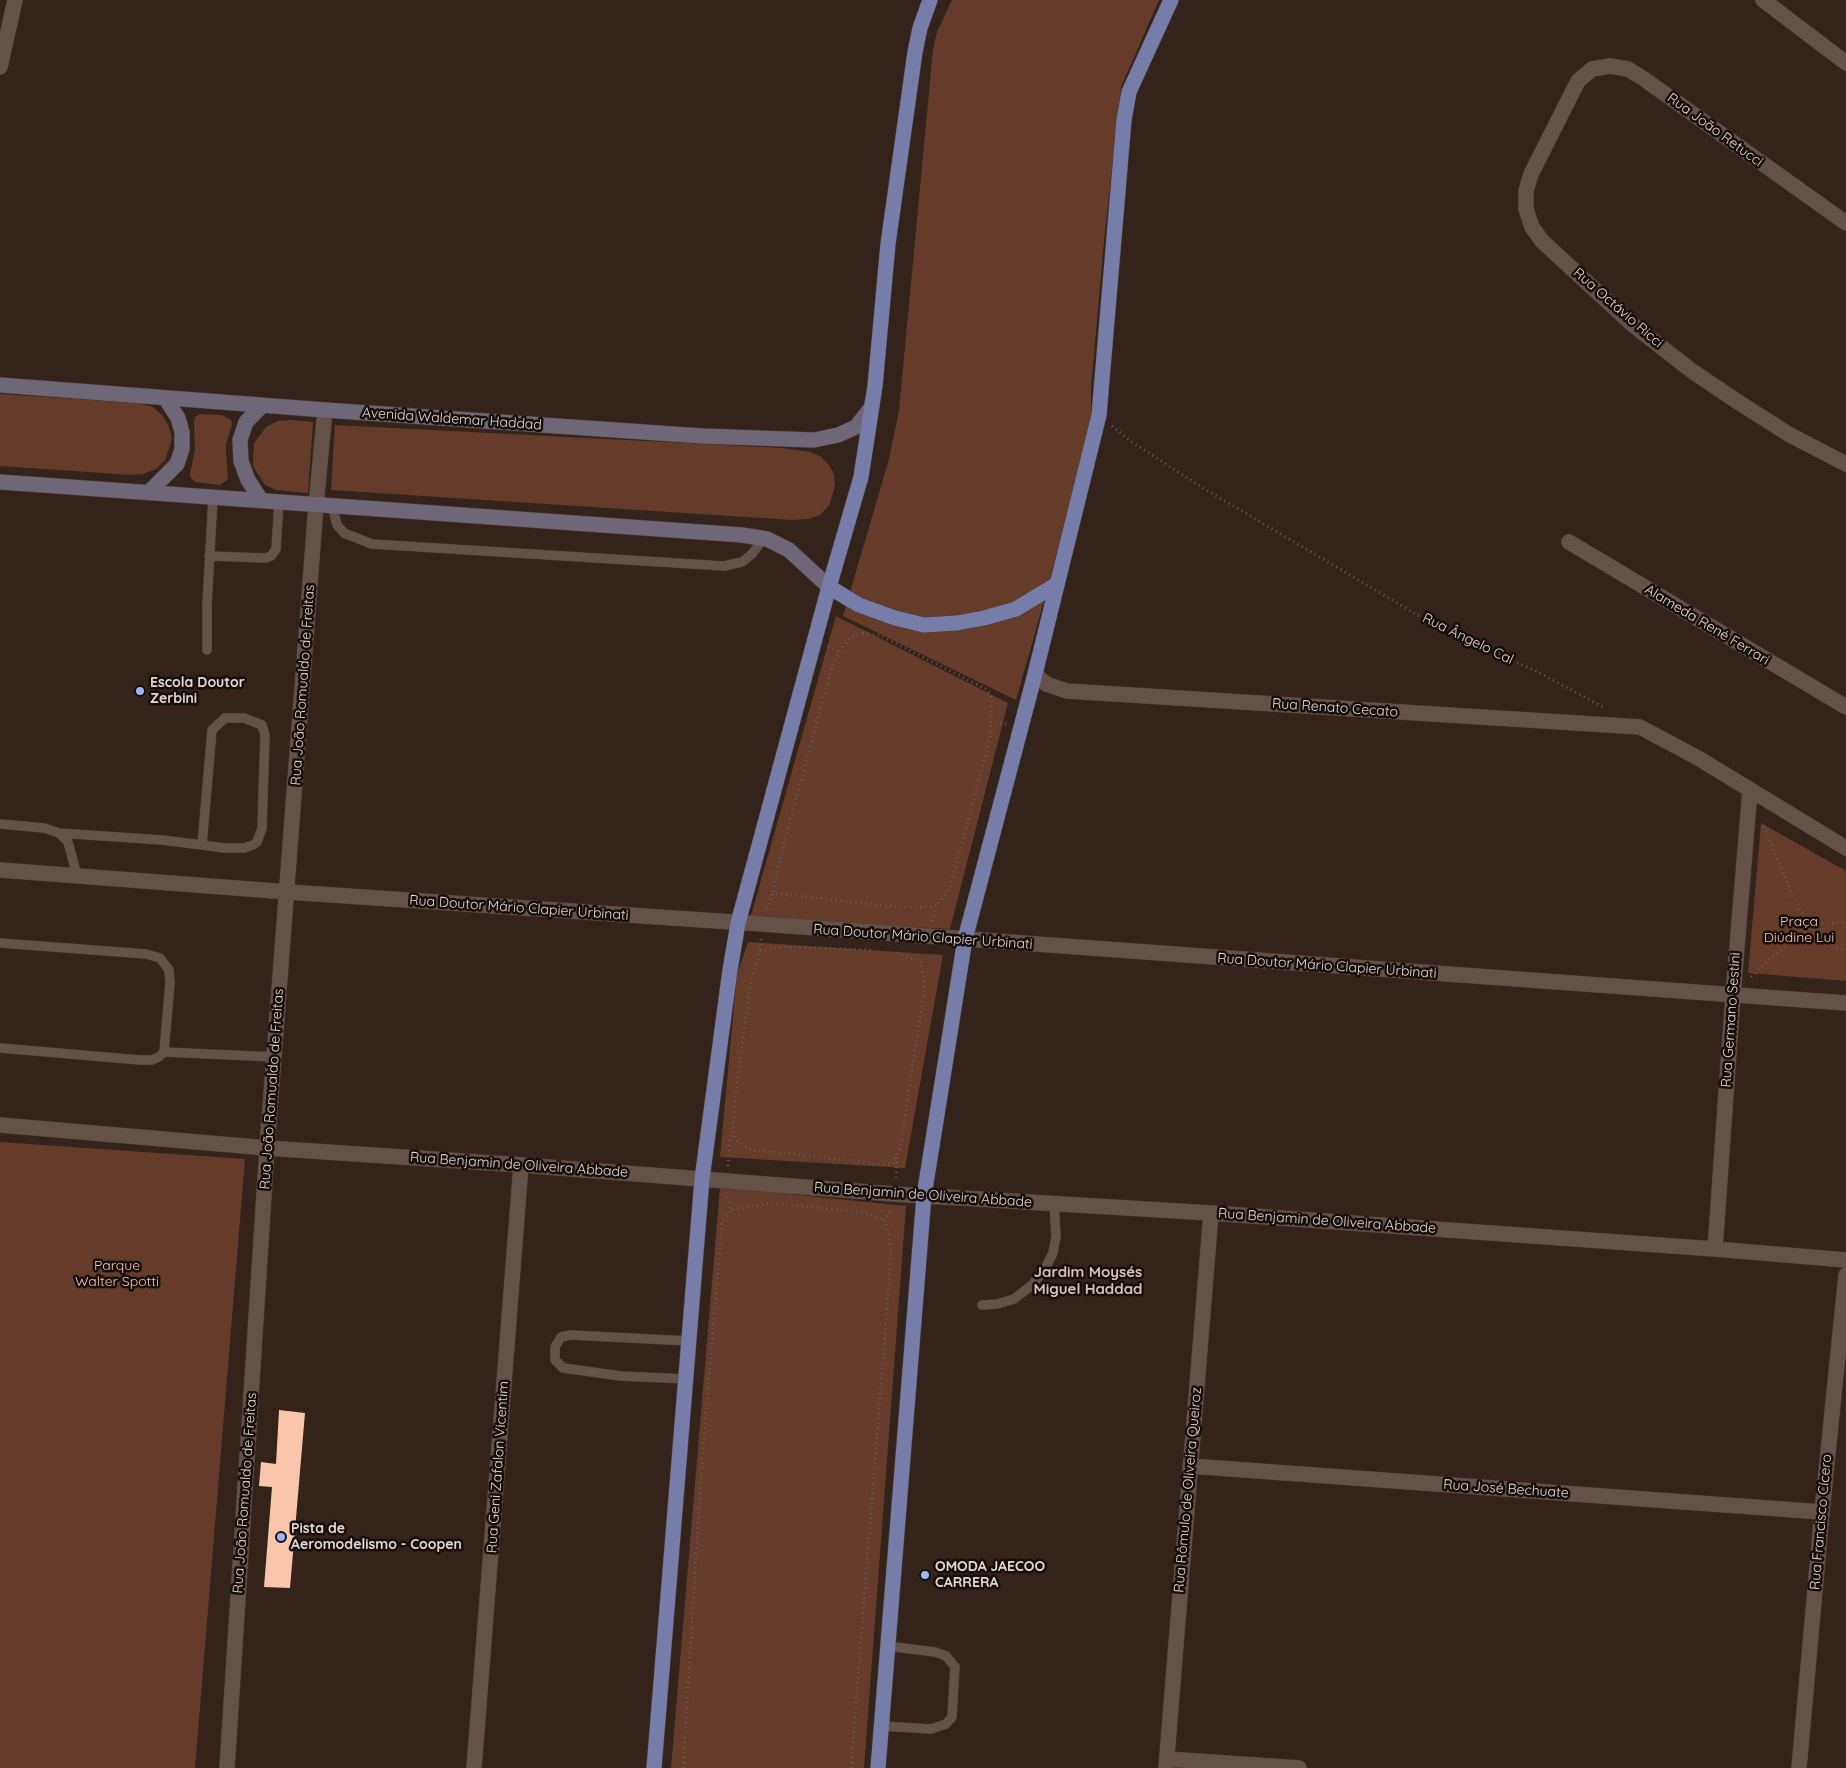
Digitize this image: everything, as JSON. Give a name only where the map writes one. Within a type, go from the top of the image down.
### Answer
[{"type":"main road","points":[[654,1768],[702,1180],[723,1017],[738,923],[829,587],[861,477],[875,386],[888,244],[915,52],[920,28],[930,0]]},
{"type":"main road","points":[[878,1768],[924,1196],[965,940],[1035,674],[1099,415],[1124,120],[1129,92],[1171,0]]},
{"type":"main road","name":"Avenida Waldemar Haddad","points":[[0,385],[262,406],[702,436],[814,440],[838,435],[856,427],[871,408],[875,386]]},
{"type":"main road","points":[[149,492],[176,464],[182,449],[182,432],[178,418],[165,398]]},
{"type":"main road","points":[[261,500],[248,480],[241,461],[240,440],[246,422],[262,406]]},
{"type":"main road","points":[[0,482],[764,538],[789,550],[829,587],[859,604],[895,618],[924,625],[957,623],[1016,610],[1057,584]]},
{"type":"street","points":[[0,67],[15,0]]},
{"type":"street","points":[[1763,0],[1846,63]]},
{"type":"street","name":"Rua João Retucci","points":[[1578,81],[1592,69],[1610,66],[1628,69],[1846,224]]},
{"type":"street","name":"Rua Octávio Ricci","points":[[1578,81],[1531,174],[1526,191],[1526,209],[1532,227],[1542,241],[1633,325],[1692,370],[1790,436],[1846,464]]},
{"type":"street","name":"Rua João Romualdo de Freitas","points":[[227,1768],[268,1148],[316,504],[325,410]]},
{"type":"street","name":"Alameda René Ferrari","points":[[1569,542],[1846,707]]},
{"type":"street","name":"Rua Renato Cecato","points":[[1035,674],[1046,684],[1067,691],[1640,727],[1698,758],[1750,791]]},
{"type":"street","points":[[1750,791],[1846,848]]},
{"type":"street","name":"Rua Germano Sestini","points":[[1715,1249],[1732,995],[1750,791]]},
{"type":"street","name":"Rua Doutor Mário Clapier Urbinati","points":[[0,870],[1846,1003]]},
{"type":"street","name":"Rua Benjamin de Oliveira Abbade","points":[[0,1125],[268,1148],[522,1165],[702,1180],[924,1196],[1211,1213],[1846,1260]]},
{"type":"street","name":"Rua Geni Zafalon Vicentim","points":[[474,1768],[522,1165]]},
{"type":"street","name":"Rua Rômulo de Oliveira Queiroz","points":[[1167,1764],[1211,1213]]},
{"type":"street","name":"Rua Francisco Cícero","points":[[1799,1768],[1846,1275]]},
{"type":"street","name":"Rua José Bechuate","points":[[1190,1466],[1822,1512]]},
{"type":"street","points":[[1167,1764],[1299,1768]]},
{"type":"lane","points":[[207,650],[207,605],[213,497]]},
{"type":"lane","points":[[209,556],[266,558],[272,556],[276,549],[279,501]]},
{"type":"lane","points":[[332,506],[338,525],[344,533],[372,544],[724,566],[742,562],[752,554],[764,538]]},
{"type":"lane","points":[[0,824],[44,828],[59,833],[162,840],[202,845],[244,848],[253,845],[257,842],[262,828],[265,735],[262,725],[244,718],[224,718],[212,730],[202,845]]},
{"type":"lane","points":[[59,833],[68,842],[77,876]]},
{"type":"lane","points":[[0,943],[146,954],[160,958],[169,970],[170,983],[164,1052],[152,1060],[0,1048]]},
{"type":"lane","points":[[164,1052],[275,1057]]},
{"type":"lane","points":[[982,1305],[997,1304],[1014,1299],[1032,1285],[1045,1269],[1053,1253],[1056,1236],[1054,1204]]},
{"type":"lane","points":[[686,1379],[621,1376],[563,1368],[555,1360],[555,1347],[561,1338],[571,1335],[689,1341]]},
{"type":"lane","points":[[881,1726],[931,1729],[946,1724],[952,1717],[954,1667],[946,1656],[935,1652],[887,1646]]},
{"type":"path","name":"Rua Ângelo Cal","points":[[1099,415],[1132,442],[1198,485],[1436,626],[1536,671],[1606,708]]},
{"type":"path","points":[[863,633],[881,636],[988,690],[992,700],[990,737],[974,800],[950,887],[935,907],[896,907],[773,893],[783,847],[832,666],[838,652],[851,637],[863,633]]},
{"type":"path","points":[[1761,818],[1793,897],[1811,927],[1820,938],[1837,948],[1846,950]]},
{"type":"path","points":[[1732,995],[1768,960],[1811,927],[1826,923],[1846,923]]},
{"type":"path","points":[[878,950],[782,947],[760,950],[750,986],[734,1106],[733,1131],[736,1140],[747,1148],[893,1164],[900,1150],[925,984],[921,962],[896,952],[887,951]]},
{"type":"path","points":[[851,1768],[891,1256],[888,1229],[884,1220],[892,1207],[898,1167],[897,1157]]},
{"type":"path","points":[[683,1768],[703,1445],[722,1222],[731,1210]]},
{"type":"green space","points":[[952,0],[1159,0],[1121,87],[1105,231],[1091,387],[1091,422],[1070,509],[1016,700],[843,616],[889,459],[899,410],[933,50],[937,32]]},
{"type":"green space","points":[[0,394],[136,403],[153,407],[162,415],[168,425],[172,437],[169,449],[165,460],[156,469],[143,474],[132,475],[0,466]]},
{"type":"green space","points":[[200,414],[222,415],[231,420],[232,425],[226,444],[228,476],[227,480],[220,485],[195,482],[191,478],[190,473],[195,450],[194,422],[195,417]]},
{"type":"green space","points":[[278,421],[313,422],[308,493],[276,490],[265,485],[253,466],[254,443],[266,427]]},
{"type":"green space","points":[[335,425],[782,448],[811,452],[821,457],[834,474],[835,484],[830,504],[820,515],[808,519],[792,520],[331,490]]},
{"type":"green space","points":[[836,616],[1008,703],[950,929],[750,919]]},
{"type":"green space","name":"Praça Diúdine Lui","points":[[1761,823],[1846,871],[1846,981],[1748,973]]},
{"type":"green space","points":[[748,942],[943,955],[905,1168],[720,1157],[737,974]]},
{"type":"green space","name":"Parque Walter Spotti","points":[[0,1142],[245,1159],[195,1768],[0,1768]]},
{"type":"green space","points":[[720,1187],[906,1206],[864,1768],[671,1768]]},
{"type":"building","name":"Pista de Aeromodelismo - Coopen","points":[[279,1410],[305,1413],[290,1588],[264,1587],[272,1487],[259,1486],[261,1462],[276,1464]]},
{"type":"place","name":"Escola Doutor Zerbini","points":[[140,691]]},
{"type":"place","name":"Pista de Aeromodelismo - Coopen","points":[[281,1537]]},
{"type":"place","name":"OMODA JAECOO CARRERA","points":[[925,1575]]},
{"type":"district","name":"Jardim Moysés Miguel Haddad","points":[[1088,1280]]}]
